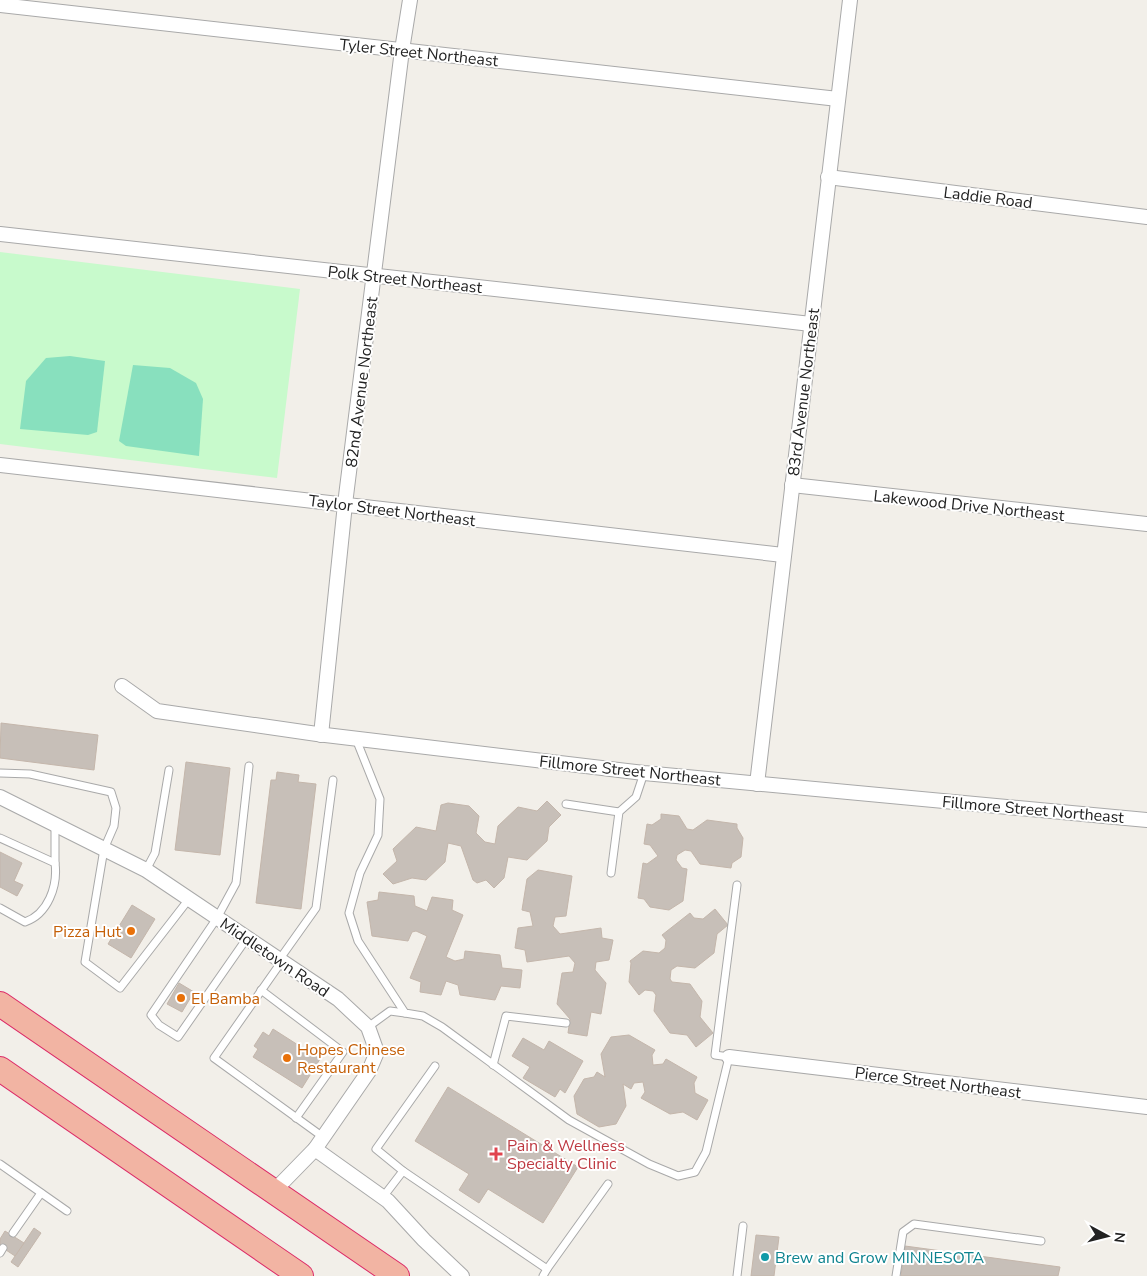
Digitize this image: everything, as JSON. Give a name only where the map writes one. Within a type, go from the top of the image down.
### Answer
[{"type":"highway","points":[[0,1004],[397,1276]]},
{"type":"highway","points":[[0,1069],[301,1276]]},
{"type":"street","name":"82nd Avenue Northeast","points":[[321,735],[345,504],[402,50],[410,0]]},
{"type":"street","name":"83rd Avenue Northeast","points":[[757,784],[850,0]]},
{"type":"street","name":"Tyler Street Northeast","points":[[0,5],[838,98]]},
{"type":"street","name":"Laddie Road","points":[[828,177],[1147,217]]},
{"type":"street","name":"Polk Street Northeast","points":[[0,234],[811,324]]},
{"type":"street","name":"Taylor Street Northeast","points":[[0,465],[783,554]]},
{"type":"street","name":"Lakewood Drive Northeast","points":[[792,485],[1147,524]]},
{"type":"street","name":"Fillmore Street Northeast","points":[[122,686],[158,711],[321,735],[644,773],[1147,820]]},
{"type":"street","name":"Middletown Road","points":[[0,796],[146,870],[338,999],[368,1027],[377,1052],[369,1071],[319,1143],[273,1192]]},
{"type":"street","name":"Pierce Street Northeast","points":[[729,1057],[1147,1106]]},
{"type":"street","points":[[319,1143],[383,1197],[462,1276]]},
{"type":"lane","points":[[356,739],[380,799],[378,835],[360,873],[349,913],[358,941],[405,1013]]},
{"type":"lane","points":[[247,938],[178,1037],[159,1025],[151,1015],[217,918],[236,883],[249,766]]},
{"type":"lane","points":[[146,870],[155,854],[169,770]]},
{"type":"lane","points":[[0,773],[30,774],[111,792],[116,808],[114,826],[104,849],[85,962],[120,988],[190,899]]},
{"type":"lane","points":[[611,873],[619,812],[636,797],[644,773]]},
{"type":"lane","points":[[319,1143],[296,1118],[214,1058],[316,908],[333,780]]},
{"type":"lane","points":[[566,804],[619,812]]},
{"type":"lane","points":[[0,908],[24,922],[34,918],[51,898],[56,873],[55,825]]},
{"type":"lane","points":[[0,838],[55,863]]},
{"type":"lane","points":[[368,1027],[390,1011],[423,1016],[442,1027],[569,1120],[649,1164],[678,1176],[695,1172],[706,1152],[729,1057],[715,1055],[738,885]]},
{"type":"lane","points":[[261,990],[343,1052],[296,1118]]},
{"type":"lane","points":[[493,1065],[506,1016],[566,1023]]},
{"type":"lane","points":[[435,1066],[376,1149],[403,1171],[545,1273],[608,1184]]},
{"type":"lane","points":[[0,1164],[67,1211]]},
{"type":"lane","points":[[383,1197],[403,1171]]},
{"type":"lane","points":[[13,1232],[41,1193]]},
{"type":"lane","points":[[896,1276],[903,1232],[914,1224],[1041,1241]]},
{"type":"lane","points":[[737,1276],[743,1226]]},
{"type":"green space","points":[[0,252],[300,289],[277,478],[0,444]]},
{"type":"green space","points":[[70,356],[105,361],[97,432],[88,435],[20,429],[26,381],[46,358]]},
{"type":"green space","points":[[133,365],[170,368],[196,383],[203,399],[199,456],[126,446],[119,441]]},
{"type":"building","points":[[1,723],[98,735],[94,770],[0,758]]},
{"type":"building","points":[[186,762],[230,768],[220,855],[175,850]]},
{"type":"building","points":[[277,772],[299,775],[298,782],[316,784],[301,909],[256,903],[271,780],[276,780]]},
{"type":"building","points":[[547,801],[561,815],[549,827],[547,841],[527,860],[508,857],[504,878],[494,888],[486,880],[477,883],[473,880],[461,846],[448,843],[445,862],[426,880],[412,878],[393,884],[383,874],[397,861],[393,849],[416,827],[436,831],[441,805],[448,803],[469,806],[479,816],[476,833],[485,842],[495,844],[498,826],[518,807],[537,811]]},
{"type":"building","points":[[661,814],[679,816],[687,829],[693,830],[707,820],[737,824],[737,828],[743,838],[741,857],[732,863],[731,868],[700,864],[691,851],[685,850],[677,855],[676,860],[682,868],[687,869],[683,901],[669,910],[650,907],[644,899],[638,898],[643,863],[647,864],[658,856],[650,845],[644,844],[647,824],[652,825],[661,819]]},
{"type":"building","points":[[0,852],[22,863],[14,881],[23,885],[17,896],[0,887]]},
{"type":"building","points":[[538,870],[572,876],[566,916],[555,917],[553,926],[560,934],[601,928],[602,938],[613,940],[609,960],[596,962],[595,970],[606,983],[601,1014],[591,1012],[587,1036],[568,1033],[570,1019],[557,1004],[562,973],[573,972],[575,963],[569,956],[527,962],[525,950],[515,948],[518,928],[533,926],[530,912],[522,910],[527,879]]},
{"type":"building","points":[[379,892],[414,896],[415,906],[427,911],[432,897],[453,900],[452,910],[463,915],[446,957],[455,961],[464,959],[465,951],[500,955],[502,968],[522,970],[520,988],[501,986],[495,1000],[460,995],[458,985],[446,981],[441,995],[420,992],[421,982],[410,978],[427,936],[416,931],[412,932],[408,941],[372,936],[367,902],[378,900]]},
{"type":"building","name":"Pizza Hut","points":[[132,905],[155,919],[131,958],[108,944]]},
{"type":"building","points":[[715,909],[728,925],[717,934],[714,953],[695,968],[677,966],[671,970],[670,979],[672,982],[690,984],[702,1001],[700,1017],[713,1033],[696,1047],[687,1035],[670,1033],[654,1011],[656,995],[653,991],[645,990],[639,995],[629,982],[630,961],[643,951],[659,953],[665,948],[666,940],[662,935],[690,913],[694,918],[703,919]]},
{"type":"building","name":"El Bamba","points":[[179,983],[194,992],[182,1012],[167,1004]]},
{"type":"building","name":"Hopes Chinese Restaurant","points":[[273,1029],[320,1059],[302,1088],[253,1057],[258,1049],[254,1046],[263,1032],[269,1036]]},
{"type":"building","points":[[629,1035],[655,1050],[652,1055],[653,1065],[663,1064],[666,1059],[697,1077],[694,1083],[695,1093],[708,1100],[697,1120],[683,1112],[670,1114],[641,1098],[645,1092],[643,1082],[634,1083],[631,1089],[623,1084],[626,1106],[616,1124],[599,1127],[577,1114],[574,1096],[584,1079],[594,1077],[597,1072],[605,1077],[601,1054],[611,1037]]},
{"type":"building","points":[[523,1038],[544,1050],[549,1041],[583,1061],[565,1093],[560,1089],[555,1097],[523,1078],[530,1067],[512,1056]]},
{"type":"building","name":"Pain & Wellness Specialty Clinic","points":[[448,1087],[578,1167],[543,1223],[488,1189],[479,1203],[459,1190],[469,1174],[415,1141]]},
{"type":"building","points":[[34,1228],[41,1233],[18,1267],[11,1262]]},
{"type":"building","points":[[5,1231],[24,1243],[15,1256],[0,1246],[0,1239]]},
{"type":"building","name":"Brew and Grow MINNESOTA","points":[[756,1235],[779,1237],[774,1276],[751,1276]]},
{"type":"building","points":[[905,1246],[1060,1267],[1058,1276],[901,1276]]},
{"type":"place","name":"Pizza Hut","points":[[131,931]]},
{"type":"place","name":"El Bamba","points":[[181,998]]},
{"type":"place","name":"Hopes Chinese Restaurant","points":[[287,1058]]},
{"type":"place","name":"Pain & Wellness Specialty Clinic","points":[[496,1154]]},
{"type":"place","name":"Brew and Grow MINNESOTA","points":[[765,1257]]}]
